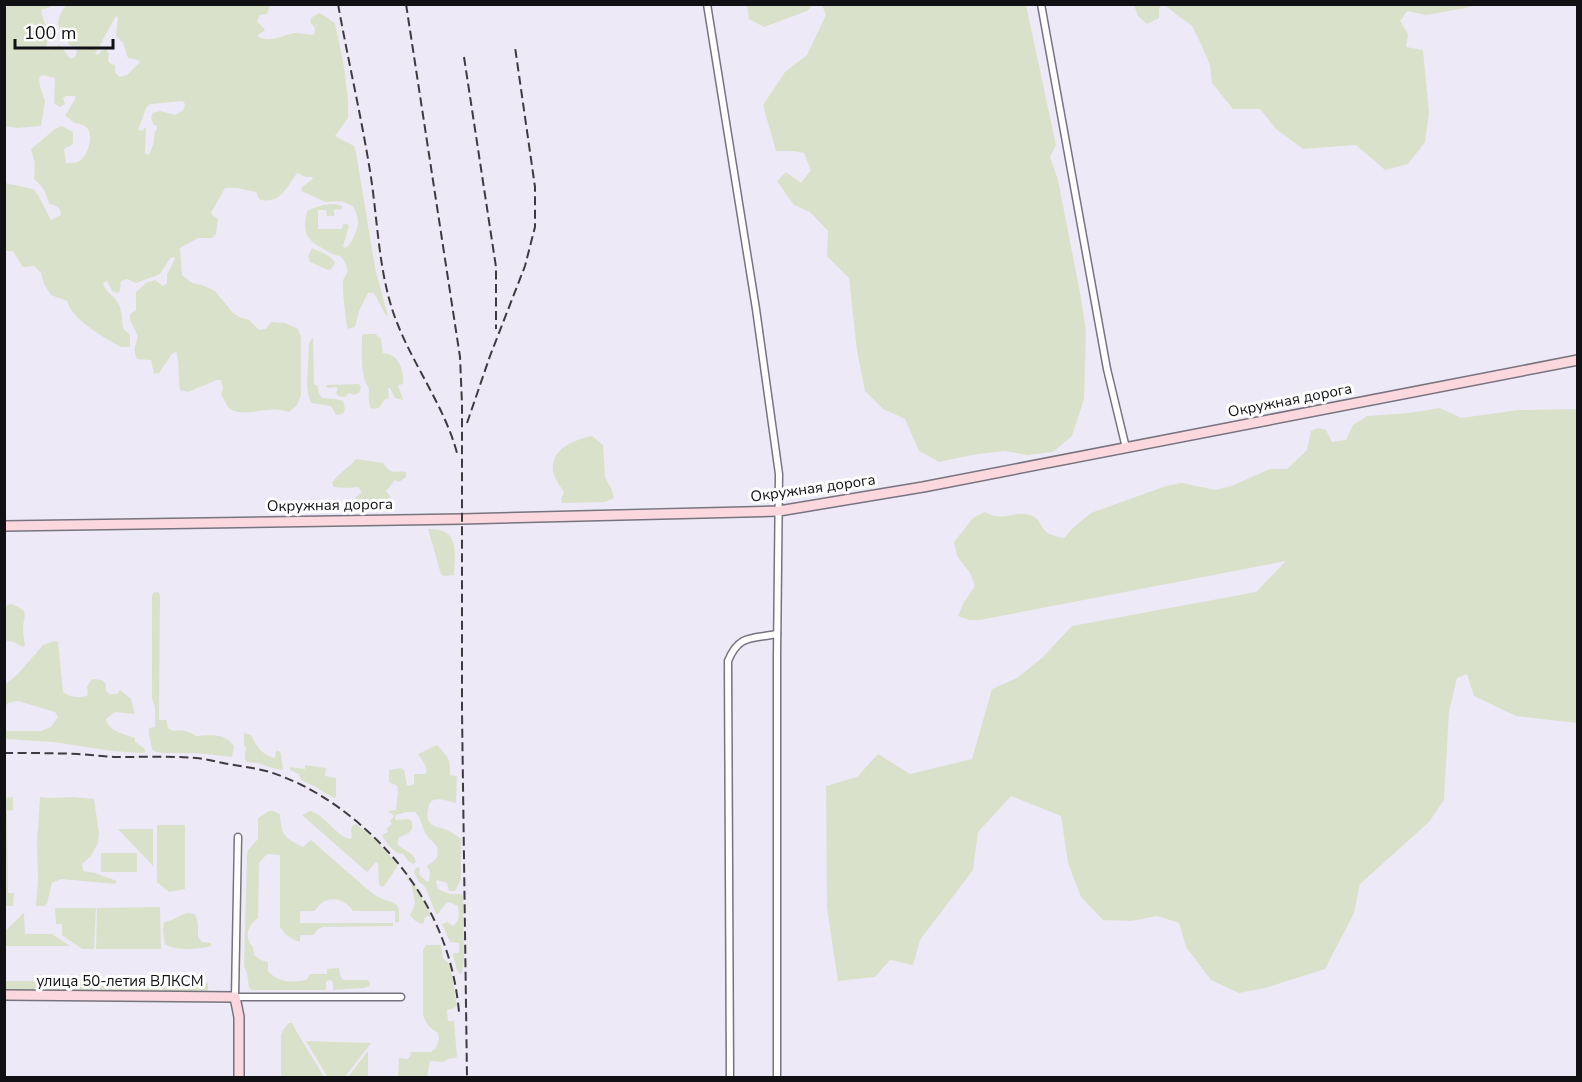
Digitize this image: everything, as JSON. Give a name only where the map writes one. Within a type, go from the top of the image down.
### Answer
[{"type":"main road","name":"Окружная дорога","points":[[4,526],[462,519],[779,511],[923,487],[1578,360]]},
{"type":"main road","name":"улица 50-летия ВЛКСМ","points":[[4,995],[235,997]]},
{"type":"main road","points":[[235,997],[238,1017],[239,1077]]},
{"type":"street","points":[[707,4],[779,474],[777,1077]]},
{"type":"street","points":[[1041,4],[1107,369],[1126,448]]},
{"type":"street","points":[[730,1077],[728,661],[733,649],[742,641],[777,634]]},
{"type":"street","points":[[238,837],[235,997],[402,997]]},
{"type":"green space","points":[[5,4],[51,5],[41,10],[48,32],[47,50],[59,45],[72,59],[76,48],[70,46],[69,35],[63,34],[58,23],[66,5],[270,5],[267,14],[260,15],[257,21],[265,30],[257,36],[267,39],[295,33],[314,35],[315,28],[310,22],[312,17],[320,13],[335,23],[344,67],[348,118],[335,136],[354,146],[356,152],[375,268],[388,316],[374,293],[368,293],[359,311],[355,327],[348,329],[343,285],[343,279],[347,273],[346,264],[340,256],[312,241],[306,233],[307,211],[329,204],[342,206],[342,209],[334,210],[334,216],[327,216],[326,210],[318,210],[318,229],[342,229],[343,224],[347,224],[349,226],[343,246],[345,248],[349,245],[358,224],[353,206],[341,201],[326,202],[301,191],[302,187],[313,179],[297,173],[282,194],[272,200],[259,199],[256,192],[225,188],[211,213],[218,219],[216,234],[212,238],[198,238],[180,248],[182,275],[192,283],[215,291],[233,313],[249,320],[259,330],[266,329],[271,322],[285,323],[298,329],[301,337],[301,395],[297,405],[289,412],[274,410],[244,413],[228,407],[221,395],[223,388],[221,380],[188,392],[180,390],[176,352],[172,354],[159,373],[154,374],[151,360],[137,359],[135,350],[138,336],[130,320],[130,314],[136,310],[136,292],[146,283],[155,280],[163,286],[167,283],[167,274],[174,257],[170,258],[160,274],[136,283],[127,279],[121,281],[118,293],[112,291],[107,281],[103,283],[118,303],[123,328],[130,335],[130,347],[121,347],[82,322],[67,301],[51,295],[44,284],[41,273],[34,266],[22,266],[13,251],[5,251],[5,183],[33,189],[51,220],[61,215],[58,207],[49,204],[44,190],[34,179],[35,163],[31,149],[62,126],[73,132],[73,144],[64,149],[66,163],[78,162],[84,157],[89,144],[89,131],[65,116],[75,96],[63,98],[65,104],[60,107],[54,103],[55,78],[42,75],[39,78],[40,87],[45,101],[41,126],[17,128],[5,126]],"holes":[[[116,16],[118,18],[116,36],[123,43],[128,58],[140,62],[127,75],[119,77],[115,72],[115,65],[109,63],[109,54],[106,49],[98,55],[95,54]],[[183,101],[185,104],[183,110],[176,115],[160,111],[153,113],[151,117],[157,129],[149,155],[145,153],[146,127],[142,131],[138,130],[146,108],[150,104]]]},
{"type":"green space","points":[[747,4],[813,5],[807,11],[764,27],[749,19]]},
{"type":"green space","points":[[822,5],[1026,5],[1056,145],[1050,157],[1058,180],[1086,332],[1084,399],[1072,436],[1053,452],[1028,455],[1004,451],[939,462],[919,451],[905,419],[883,409],[865,391],[857,351],[849,278],[827,256],[828,231],[810,212],[794,205],[777,181],[786,172],[801,183],[811,170],[804,153],[776,151],[763,105],[785,72],[807,55],[826,15]]},
{"type":"green space","points":[[1134,5],[1161,5],[1159,18],[1147,24],[1138,16]]},
{"type":"green space","points":[[1164,5],[1476,5],[1426,15],[1407,11],[1400,21],[1408,34],[1406,47],[1423,50],[1429,113],[1425,142],[1408,164],[1385,170],[1356,145],[1303,149],[1276,129],[1260,109],[1233,109],[1212,83],[1210,65],[1192,26]]},
{"type":"green space","points":[[312,248],[333,260],[335,263],[331,269],[328,270],[310,262],[308,256]]},
{"type":"green space","points":[[375,334],[381,339],[383,353],[397,360],[403,373],[403,384],[398,385],[403,400],[395,398],[388,388],[389,398],[384,400],[379,408],[370,407],[369,388],[364,377],[362,363],[362,336]]},
{"type":"green space","points":[[313,337],[314,385],[317,385],[322,398],[343,401],[345,409],[343,414],[336,415],[331,406],[311,403],[307,383],[309,343]]},
{"type":"green space","points":[[359,384],[361,387],[359,393],[354,395],[349,393],[345,397],[338,396],[336,387],[327,388],[326,385]]},
{"type":"green space","points":[[1440,408],[1461,418],[1519,410],[1577,409],[1577,723],[1516,716],[1474,696],[1467,674],[1457,678],[1449,711],[1444,800],[1429,822],[1360,884],[1354,913],[1325,969],[1265,988],[1239,993],[1211,980],[1186,947],[1179,923],[1157,916],[1131,921],[1103,920],[1081,897],[1068,863],[1061,816],[1011,796],[978,832],[973,870],[920,940],[913,965],[890,960],[875,977],[838,981],[827,908],[826,786],[857,777],[878,754],[910,774],[972,759],[992,689],[1017,678],[1042,658],[1072,626],[1256,592],[1286,561],[980,620],[969,620],[958,616],[975,586],[970,573],[957,556],[954,542],[973,518],[985,512],[998,516],[1030,515],[1038,520],[1046,532],[1064,538],[1091,513],[1166,486],[1182,483],[1216,490],[1270,469],[1287,469],[1307,450],[1311,431],[1318,428],[1326,430],[1332,442],[1346,440],[1353,425],[1367,416]]},
{"type":"green space","points":[[592,436],[603,445],[605,477],[614,498],[605,502],[562,503],[564,492],[554,475],[554,459],[569,444]]},
{"type":"green space","points":[[356,459],[383,463],[391,471],[406,472],[406,477],[399,482],[395,480],[386,491],[391,498],[380,507],[360,508],[355,502],[355,498],[362,492],[358,487],[334,487],[332,483]]},
{"type":"green space","points":[[428,529],[438,530],[451,537],[455,550],[454,575],[441,574]]},
{"type":"green space","points":[[158,592],[160,595],[159,720],[166,720],[168,728],[173,731],[182,730],[196,736],[217,736],[226,739],[234,746],[232,757],[196,753],[162,753],[152,749],[149,728],[155,727],[155,707],[152,698],[152,596],[153,593]]},
{"type":"green space","points":[[12,604],[25,614],[23,629],[25,645],[23,647],[7,641],[5,636],[5,608]]},
{"type":"green space","points":[[58,642],[63,692],[75,697],[88,695],[87,687],[92,679],[102,680],[106,684],[106,691],[110,694],[117,694],[120,690],[131,699],[135,714],[115,712],[106,719],[107,723],[117,732],[135,738],[135,742],[145,749],[145,752],[112,751],[54,742],[5,739],[7,731],[41,731],[51,727],[58,717],[55,712],[18,701],[8,703],[4,708],[5,685],[18,674],[43,645]]},
{"type":"green space","points":[[244,733],[251,735],[266,755],[275,758],[276,751],[279,751],[283,769],[247,762]]},
{"type":"green space","points":[[437,745],[448,758],[450,775],[457,776],[456,803],[444,800],[432,801],[427,814],[430,823],[461,839],[461,879],[455,891],[449,891],[447,883],[437,880],[436,882],[438,889],[449,894],[463,896],[464,959],[460,974],[453,955],[453,953],[459,953],[459,943],[450,942],[442,924],[447,922],[453,926],[457,922],[458,906],[446,903],[436,914],[425,886],[419,882],[414,873],[415,869],[420,868],[419,874],[427,882],[429,881],[430,872],[427,866],[437,857],[437,846],[427,835],[415,812],[405,812],[396,815],[395,818],[396,820],[409,819],[412,822],[411,830],[408,834],[399,837],[397,843],[415,858],[416,862],[413,864],[403,854],[393,850],[382,835],[388,832],[387,828],[392,824],[390,821],[394,816],[388,811],[396,810],[398,791],[397,786],[389,782],[389,770],[401,768],[404,770],[407,785],[414,784],[414,774],[427,772],[418,754]]},
{"type":"green space","points":[[305,765],[326,768],[325,776],[336,778],[336,797],[333,798],[301,780],[299,774],[290,770],[290,767],[305,769]]},
{"type":"green space","points":[[13,797],[13,810],[7,811],[8,893],[14,893],[13,906],[5,906],[5,798]]},
{"type":"green space","points":[[40,797],[94,799],[99,833],[98,843],[91,856],[82,864],[83,871],[117,881],[115,884],[61,879],[52,883],[45,906],[36,906]]},
{"type":"green space","points":[[269,811],[280,814],[283,831],[292,841],[303,847],[311,840],[376,896],[397,905],[399,922],[395,923],[395,911],[353,911],[344,902],[334,899],[323,902],[315,911],[300,911],[300,923],[393,923],[393,926],[323,927],[313,935],[300,935],[300,942],[291,938],[280,927],[280,855],[267,854],[259,863],[258,918],[248,931],[248,939],[253,947],[254,955],[268,962],[268,971],[280,979],[306,980],[310,974],[327,974],[327,969],[339,968],[343,980],[368,980],[370,986],[333,990],[331,980],[326,981],[326,990],[252,990],[249,988],[244,966],[247,855],[248,850],[258,839],[258,818]]},
{"type":"green space","points":[[310,811],[321,816],[344,837],[350,839],[352,837],[352,826],[356,824],[377,841],[397,867],[384,886],[381,887],[379,884],[378,863],[376,862],[367,872],[302,815]]},
{"type":"green space","points":[[157,825],[185,825],[185,889],[169,892],[157,882]]},
{"type":"green space","points":[[118,829],[153,829],[153,866]]},
{"type":"green space","points":[[101,853],[137,853],[137,872],[101,872]]},
{"type":"green space","points":[[408,876],[432,915],[425,917],[422,924],[410,916],[415,903],[411,883],[407,880]]},
{"type":"green space","points":[[160,907],[161,949],[96,949],[97,908]]},
{"type":"green space","points":[[55,908],[96,908],[94,949],[82,949],[62,935],[62,924],[56,924]]},
{"type":"green space","points":[[24,913],[25,934],[52,934],[70,946],[5,946],[5,931]]},
{"type":"green space","points":[[188,913],[195,914],[198,923],[198,937],[202,942],[211,943],[211,946],[181,949],[165,944],[164,922]]},
{"type":"green space","points":[[426,945],[441,945],[443,958],[449,964],[457,1006],[447,1010],[448,1021],[454,1021],[457,1056],[443,1062],[430,1061],[427,1077],[398,1077],[399,1058],[407,1059],[411,1052],[431,1052],[436,1048],[439,1039],[438,1033],[429,1026],[423,1015],[423,950]]},
{"type":"green space","points":[[5,981],[93,981],[93,990],[5,990]]},
{"type":"green space","points":[[100,982],[208,983],[208,991],[100,991]]},
{"type":"green space","points":[[289,1023],[292,1023],[324,1077],[281,1077],[281,1035]]},
{"type":"green space","points":[[306,1041],[371,1043],[345,1077],[328,1078]]},
{"type":"green space","points":[[368,1051],[368,1077],[348,1077]]},
{"type":"railway","points":[[338,4],[366,150],[380,253],[390,302],[405,341],[444,418],[458,457]]},
{"type":"railway","points":[[406,4],[460,357],[467,1078]]},
{"type":"railway","points":[[467,423],[525,266],[535,227],[535,187],[515,47]]},
{"type":"railway","points":[[464,57],[496,267],[496,329]]},
{"type":"railway","points":[[4,753],[200,758],[255,768],[281,776],[330,801],[373,836],[410,878],[431,914],[447,951],[459,1012]]}]
